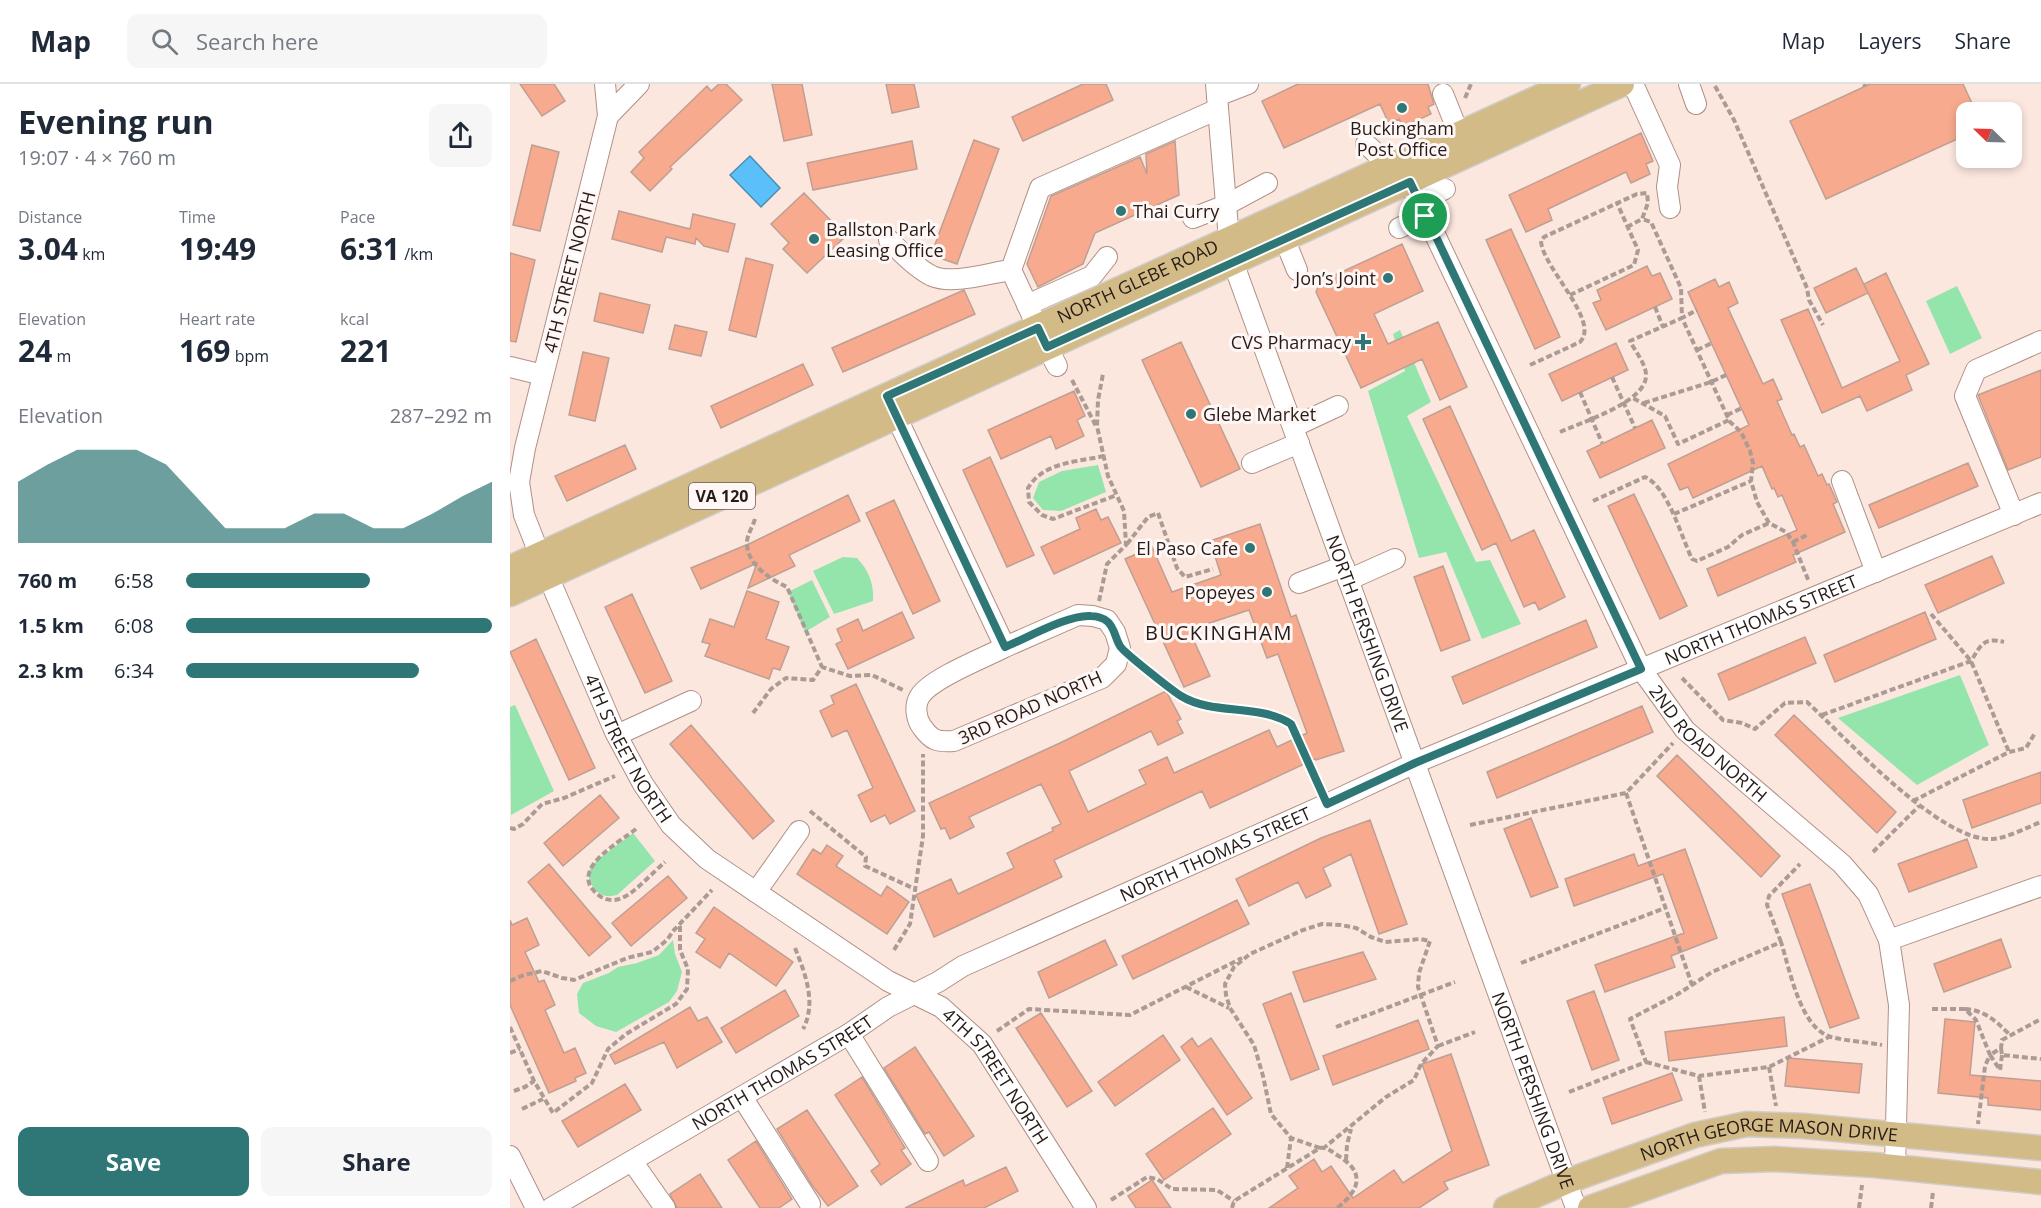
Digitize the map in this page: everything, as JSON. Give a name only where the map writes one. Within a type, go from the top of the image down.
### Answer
[{"type":"main road","name":"NORTH GLEBE ROAD","points":[[510,594],[543,565],[892,406],[1047,347],[1390,166],[1568,84]]},
{"type":"main road","name":"NORTH GLEBE ROAD","points":[[1231,251],[1418,200],[1622,84]]},
{"type":"main road","name":"NORTH GLEBE ROAD","points":[[510,568],[543,565]]},
{"type":"main road","name":"NORTH GEORGE MASON DRIVE","points":[[1506,1208],[1568,1181],[1695,1135],[1747,1124],[1804,1126],[2041,1148]]},
{"type":"main road","name":"NORTH GEORGE MASON DRIVE","points":[[1590,1208],[1721,1161],[1775,1159],[1895,1167],[2041,1182]]},
{"type":"street","name":"4TH STREET NORTH","points":[[605,84],[608,116],[525,448],[519,482],[524,515],[543,565],[617,735],[643,784],[671,825],[707,859],[888,981],[941,1007],[982,1044],[1086,1208]]},
{"type":"street","points":[[608,116],[639,84]]},
{"type":"street","points":[[1047,347],[1011,270],[1040,188],[1217,96],[1248,84]]},
{"type":"street","points":[[1634,84],[1670,165],[1667,187],[1670,208]]},
{"type":"street","points":[[1689,84],[1696,104]]},
{"type":"street","points":[[1443,94],[1459,134]]},
{"type":"street","name":"NORTH PERSHING DRIVE","points":[[1217,96],[1231,251],[1576,1208]]},
{"type":"street","points":[[1366,144],[1390,166]]},
{"type":"street","points":[[1193,218],[1226,205],[1267,183]]},
{"type":"street","points":[[1399,228],[1418,200],[1444,189]]},
{"type":"street","name":"2ND ROAD NORTH","points":[[1418,200],[1641,669],[1685,730],[1842,864],[1868,894],[1889,940],[1899,1005],[1895,1167]]},
{"type":"street","points":[[1284,238],[1298,270]]},
{"type":"street","points":[[889,240],[910,260],[934,276],[955,279],[1011,270]]},
{"type":"street","points":[[1027,305],[1092,276],[1107,257]]},
{"type":"street","points":[[2014,515],[1965,396],[1976,369],[2041,341]]},
{"type":"street","points":[[510,367],[543,375]]},
{"type":"street","points":[[892,406],[1005,647]]},
{"type":"street","points":[[1252,463],[1338,406]]},
{"type":"street","points":[[1842,481],[1876,572]]},
{"type":"street","name":"NORTH THOMAS STREET","points":[[551,1208],[849,1034],[888,1007],[915,995],[963,966],[1415,763],[2041,503]]},
{"type":"street","points":[[1299,583],[1395,559]]},
{"type":"street","name":"3RD ROAD NORTH","points":[[1078,615],[1107,620],[1120,648],[1116,664],[1102,678],[954,741],[940,742],[930,738],[919,724],[916,709],[919,697],[932,684],[1005,647],[1078,615]]},
{"type":"street","points":[[617,735],[691,700]]},
{"type":"street","points":[[756,892],[799,831]]},
{"type":"street","points":[[1889,940],[2041,886]]},
{"type":"street","points":[[849,1034],[928,1161]]},
{"type":"street","points":[[742,1097],[810,1204]]},
{"type":"street","points":[[510,1156],[536,1208]]},
{"type":"street","points":[[632,1161],[665,1208]]},
{"type":"path","points":[[1462,108],[1471,84]]},
{"type":"path","points":[[1715,86],[1734,120],[1808,288],[1809,300],[1823,325]]},
{"type":"path","points":[[1530,365],[1580,342],[1585,337],[1586,329],[1570,295],[1550,265],[1541,241],[1544,237],[1617,203],[1637,194],[1647,193],[1648,203],[1642,219],[1627,227]]},
{"type":"path","points":[[1570,295],[1634,265],[1638,250],[1617,203]]},
{"type":"path","points":[[1642,219],[1651,222],[1681,288],[1682,318],[1729,421],[1741,432],[1750,451],[1751,481],[1757,502],[1769,523],[1786,532],[1809,584]]},
{"type":"path","points":[[1655,307],[1663,327]]},
{"type":"path","points":[[1560,432],[1633,398],[1644,383],[1646,375],[1630,341],[1696,310]]},
{"type":"path","points":[[1697,350],[1712,343]]},
{"type":"path","points":[[1103,374],[1098,400],[1097,426],[1108,476],[1124,511],[1126,545]]},
{"type":"path","points":[[1643,403],[1712,382],[1726,375]]},
{"type":"path","points":[[1612,377],[1635,428]]},
{"type":"path","points":[[1072,380],[1097,426]]},
{"type":"path","points":[[1580,392],[1602,443]]},
{"type":"path","points":[[1633,398],[1665,416],[1678,444],[1729,421]]},
{"type":"path","points":[[1727,415],[1742,408]]},
{"type":"path","points":[[1104,456],[1046,470],[1035,477],[1028,488],[1029,502],[1042,515],[1053,519],[1117,495]]},
{"type":"path","points":[[1593,501],[1645,477],[1658,485],[1674,514],[1682,539],[1692,559],[1697,561],[1728,547],[1742,535],[1769,523]]},
{"type":"path","points":[[1674,514],[1751,481]]},
{"type":"path","points":[[1099,602],[1107,564],[1126,545],[1148,517],[1158,513],[1177,568],[1185,577],[1212,569]]},
{"type":"path","points":[[755,519],[747,542],[751,559],[768,578],[787,587],[822,668]]},
{"type":"path","points":[[1792,542],[1807,535]]},
{"type":"path","points":[[1931,614],[1971,661],[2010,752]]},
{"type":"path","points":[[1821,715],[1971,661],[1982,644],[1992,639],[2004,642]]},
{"type":"path","points":[[1120,648],[1181,696],[1204,705],[1264,713],[1282,718],[1291,724],[1327,804]]},
{"type":"path","points":[[822,668],[850,676],[872,675],[908,692]]},
{"type":"path","points":[[753,713],[771,689],[786,678],[813,680],[822,668]]},
{"type":"path","points":[[1682,678],[1724,720],[1742,723],[1755,729],[1785,703],[1807,702],[1913,802],[1969,836],[1994,839],[2041,822]]},
{"type":"path","points":[[1470,825],[1626,793],[1685,730]]},
{"type":"path","points":[[1913,802],[2010,752],[2026,748],[2034,733]]},
{"type":"path","points":[[894,950],[910,924],[923,836],[922,757],[925,747]]},
{"type":"path","points":[[510,828],[514,829],[524,824],[542,804],[564,798],[615,776]]},
{"type":"path","points":[[1626,793],[1692,985]]},
{"type":"path","points":[[1874,852],[1919,806]]},
{"type":"path","points":[[810,811],[866,857],[865,866],[915,889]]},
{"type":"path","points":[[636,829],[595,861],[589,871],[588,882],[595,892],[605,899],[616,900],[625,897],[665,862]]},
{"type":"path","points":[[1800,864],[1769,896],[1767,904],[1803,1011],[1816,1027],[1829,1037],[1882,1045]]},
{"type":"path","points":[[510,981],[542,970],[574,980],[609,964],[652,952],[667,940],[712,890]]},
{"type":"path","points":[[1521,963],[1665,908]]},
{"type":"path","points":[[997,1031],[1029,1009],[1130,1015],[1250,954],[1303,930],[1322,924],[1341,924],[1356,928],[1385,942],[1420,939],[1430,941],[1419,973],[1420,995],[1438,1046]]},
{"type":"path","points":[[510,1027],[543,1099],[553,1113],[592,1083],[608,1049],[626,1034],[676,1004],[687,989],[688,969],[681,950],[680,925]]},
{"type":"path","points":[[1646,1062],[1630,1019],[1712,972],[1781,942]]},
{"type":"path","points":[[795,948],[809,991],[810,1008],[803,1029]]},
{"type":"path","points":[[1250,954],[1234,967],[1225,984],[1230,1008],[1254,1046],[1271,1114],[1291,1138],[1322,1148],[1346,1160],[1356,1174],[1356,1189],[1337,1208]]},
{"type":"path","points":[[1336,1027],[1455,982]]},
{"type":"path","points":[[1186,987],[1230,1008]]},
{"type":"path","points":[[1932,1009],[1975,1009],[1985,1013],[2009,1035]]},
{"type":"path","points":[[1965,1009],[1976,1020],[1990,1055],[2000,1070],[2002,1040],[2041,1019]]},
{"type":"path","points":[[1232,1208],[1234,1201],[1322,1148],[1386,1097],[1414,1080],[1421,1064],[1438,1046],[1475,1032]]},
{"type":"path","points":[[1569,1092],[1646,1062],[1699,1076],[1769,1067],[1829,1037]]},
{"type":"path","points":[[1978,1125],[1985,1066],[1990,1055],[2001,1048]]},
{"type":"path","points":[[510,1053],[519,1049]]},
{"type":"path","points":[[2002,1055],[2041,1059]]},
{"type":"path","points":[[1769,1067],[1776,1107]]},
{"type":"path","points":[[1699,1076],[1705,1116]]},
{"type":"path","points":[[514,1090],[525,1087],[534,1080]]},
{"type":"path","points":[[522,1109],[543,1099]]},
{"type":"path","points":[[1346,1160],[1351,1127]]},
{"type":"path","points":[[1287,1168],[1291,1138]]},
{"type":"path","points":[[1111,1200],[1147,1177],[1156,1179],[1172,1190],[1216,1190],[1234,1201]]},
{"type":"path","points":[[1859,1208],[1862,1185]]},
{"type":"path","points":[[1931,1208],[1933,1192]]},
{"type":"green space","points":[[1957,286],[1982,338],[1950,354],[1926,301]]},
{"type":"green space","points":[[1400,330],[1431,402],[1407,416],[1476,562],[1490,560],[1521,624],[1482,639],[1446,552],[1419,558],[1368,391],[1405,371],[1393,334]]},
{"type":"green space","points":[[1098,465],[1106,492],[1061,511],[1043,510],[1033,498],[1039,482],[1062,471]]},
{"type":"green space","points":[[843,557],[857,558],[865,568],[872,583],[873,601],[834,614],[813,571]]},
{"type":"green space","points":[[812,580],[830,617],[805,632],[788,592]]},
{"type":"green space","points":[[1960,675],[1989,745],[1917,785],[1838,718]]},
{"type":"green space","points":[[515,705],[554,791],[511,815],[510,707]]},
{"type":"green space","points":[[633,833],[655,861],[617,895],[601,894],[591,883],[588,872],[596,861]]},
{"type":"green space","points":[[673,940],[675,954],[682,972],[677,991],[669,1002],[616,1032],[596,1026],[579,1013],[577,994],[583,983],[618,967],[659,955]]},
{"type":"water","points":[[750,156],[780,188],[761,207],[730,175]]},
{"type":"building","points":[[520,84],[554,84],[565,101],[542,116]]},
{"type":"building","points":[[719,84],[726,84],[742,100],[670,167],[672,169],[650,191],[631,172],[644,158],[639,152],[707,86],[711,91]]},
{"type":"building","points":[[772,84],[802,84],[812,135],[784,141]]},
{"type":"building","points":[[886,84],[914,84],[919,107],[892,113]]},
{"type":"building","points":[[1083,84],[1106,84],[1113,100],[1023,141],[1012,117]]},
{"type":"building","points":[[1298,84],[1428,84],[1434,104],[1428,107],[1431,114],[1403,127],[1399,119],[1389,124],[1380,104],[1284,148],[1262,101]]},
{"type":"building","points":[[1870,84],[1963,84],[1971,102],[1956,102],[1956,140],[1826,199],[1790,121]]},
{"type":"building","points":[[1641,133],[1653,161],[1646,164],[1650,174],[1631,183],[1626,172],[1548,209],[1552,220],[1526,232],[1509,195]]},
{"type":"building","points":[[974,140],[999,149],[957,264],[931,255]]},
{"type":"building","points":[[912,141],[917,169],[813,190],[807,163]]},
{"type":"building","points":[[1175,141],[1179,195],[1095,233],[1083,264],[1038,287],[1027,264],[1051,196],[1140,157],[1147,174],[1146,154]]},
{"type":"building","points":[[532,145],[559,152],[540,231],[513,225]]},
{"type":"building","name":"Ballston Park Leasing Office","points":[[804,193],[846,236],[807,273],[783,249],[789,243],[771,224]]},
{"type":"building","points":[[619,211],[690,229],[693,214],[735,224],[728,252],[704,246],[696,238],[695,244],[666,237],[662,252],[612,239]]},
{"type":"building","points":[[1511,229],[1560,337],[1535,349],[1486,240]]},
{"type":"building","points":[[1402,244],[1423,291],[1374,314],[1388,344],[1438,322],[1467,387],[1440,400],[1422,359],[1361,388],[1316,292],[1320,282]]},
{"type":"building","points":[[510,253],[535,260],[516,342],[510,341]]},
{"type":"building","points":[[746,258],[773,265],[756,337],[729,330]]},
{"type":"building","points":[[1647,266],[1652,276],[1660,273],[1672,299],[1606,330],[1593,303],[1601,300],[1597,290]]},
{"type":"building","points":[[1856,268],[1868,293],[1826,313],[1814,288]]},
{"type":"building","points":[[1886,273],[1929,364],[1906,375],[1912,390],[1867,411],[1860,396],[1822,413],[1781,320],[1808,309],[1842,388],[1900,361],[1864,284]]},
{"type":"building","points":[[1715,279],[1719,287],[1729,282],[1738,303],[1728,308],[1763,384],[1773,379],[1782,399],[1777,401],[1792,435],[1794,434],[1800,447],[1804,445],[1818,476],[1822,474],[1827,485],[1829,484],[1837,502],[1833,504],[1845,532],[1793,555],[1796,562],[1718,596],[1707,569],[1797,530],[1782,495],[1778,497],[1774,488],[1772,489],[1762,466],[1693,498],[1688,487],[1680,490],[1668,464],[1749,425],[1688,292]]},
{"type":"building","points":[[964,290],[975,314],[843,372],[832,348]]},
{"type":"building","points":[[600,293],[650,305],[643,333],[594,321]]},
{"type":"building","points":[[675,325],[707,332],[701,356],[669,349]]},
{"type":"building","name":"Glebe Market","points":[[1181,342],[1240,469],[1201,487],[1142,360]]},
{"type":"building","points":[[1616,343],[1628,370],[1562,401],[1549,374]]},
{"type":"building","points":[[583,352],[609,358],[595,421],[569,415]]},
{"type":"building","points":[[803,364],[813,385],[721,428],[711,406]]},
{"type":"building","points":[[2041,370],[2041,457],[2008,470],[1978,395]]},
{"type":"building","points":[[1074,391],[1085,416],[1077,420],[1084,436],[1056,449],[1051,436],[1001,459],[988,430]]},
{"type":"building","points":[[1450,406],[1511,541],[1534,530],[1565,597],[1539,610],[1535,602],[1524,607],[1496,543],[1482,550],[1423,419]]},
{"type":"building","points":[[1652,420],[1665,448],[1600,478],[1587,451]]},
{"type":"building","points":[[625,445],[636,469],[567,501],[555,476]]},
{"type":"building","points":[[990,457],[1034,555],[1007,567],[963,470]]},
{"type":"building","points":[[1968,463],[1978,486],[1879,528],[1869,505]]},
{"type":"building","points":[[1634,494],[1687,606],[1660,619],[1608,506]]},
{"type":"building","points":[[848,495],[860,521],[789,555],[795,566],[748,588],[757,563],[701,589],[691,568],[751,543]]},
{"type":"building","points":[[894,500],[940,601],[913,614],[866,513]]},
{"type":"building","points":[[1096,509],[1101,520],[1108,517],[1121,543],[1054,574],[1041,547],[1080,529],[1076,518]]},
{"type":"building","points":[[1260,524],[1291,617],[1296,615],[1344,751],[1315,759],[1210,808],[1202,791],[1054,860],[1062,877],[934,937],[916,895],[951,879],[958,894],[1014,868],[1007,853],[1053,831],[1052,828],[1061,824],[1041,784],[969,817],[974,827],[950,839],[945,828],[941,829],[929,803],[1166,691],[1181,719],[1177,721],[1183,733],[1158,745],[1151,731],[1069,771],[1088,812],[1146,784],[1139,770],[1167,757],[1174,773],[1269,730],[1277,747],[1307,733],[1278,654],[1267,658],[1249,610],[1189,630],[1210,676],[1184,687],[1125,559],[1152,547],[1172,592],[1221,575],[1210,541]]},
{"type":"building","points":[[1992,556],[2004,583],[1938,613],[1925,585]]},
{"type":"building","points":[[1443,566],[1470,640],[1441,651],[1414,577]]},
{"type":"building","points":[[747,591],[779,602],[766,639],[789,647],[780,670],[773,668],[769,679],[705,656],[710,644],[702,642],[710,619],[734,627]]},
{"type":"building","points":[[632,594],[672,681],[645,693],[605,607]]},
{"type":"building","points":[[902,612],[914,638],[848,669],[836,644],[842,641],[837,629],[858,619],[863,631]]},
{"type":"building","points":[[1925,612],[1936,639],[1835,682],[1824,655]]},
{"type":"building","points":[[1586,620],[1597,647],[1463,704],[1452,677]]},
{"type":"building","points":[[1805,637],[1816,663],[1729,700],[1718,674]]},
{"type":"building","points":[[536,639],[595,768],[569,780],[510,652]]},
{"type":"building","points":[[856,684],[915,811],[890,824],[885,815],[871,822],[858,795],[873,788],[847,730],[832,737],[820,711],[834,704],[831,696]]},
{"type":"building","points":[[1642,706],[1653,732],[1497,798],[1487,772]]},
{"type":"building","points":[[1794,715],[1896,812],[1877,833],[1775,735]]},
{"type":"building","points":[[691,725],[774,821],[753,839],[670,744]]},
{"type":"building","points":[[1677,755],[1780,856],[1761,877],[1657,776]]},
{"type":"building","points":[[2041,772],[2041,803],[1972,828],[1963,800]]},
{"type":"building","points":[[600,795],[619,818],[563,866],[544,843]]},
{"type":"building","points":[[1531,818],[1558,887],[1531,897],[1504,829]]},
{"type":"building","points":[[1370,820],[1407,924],[1379,934],[1351,854],[1323,868],[1331,886],[1306,898],[1298,882],[1249,906],[1236,879],[1321,838]]},
{"type":"building","points":[[1967,839],[1977,867],[1909,892],[1898,864]]},
{"type":"building","points":[[827,845],[843,856],[836,866],[881,896],[887,886],[909,902],[887,934],[797,874],[813,849],[821,854]]},
{"type":"building","points":[[1685,849],[1717,938],[1671,956],[1675,967],[1605,992],[1595,965],[1684,933],[1663,874],[1574,906],[1565,879],[1634,854],[1638,866]]},
{"type":"building","points":[[549,864],[611,937],[589,956],[528,882]]},
{"type":"building","points":[[668,876],[687,898],[631,946],[612,923]]},
{"type":"building","points":[[1810,884],[1859,1018],[1830,1028],[1782,894]]},
{"type":"building","points":[[1237,900],[1249,924],[1133,979],[1122,956]]},
{"type":"building","points":[[714,907],[793,962],[776,986],[729,953],[720,968],[696,952],[705,939],[696,933]]},
{"type":"building","points":[[527,918],[539,945],[525,952],[539,982],[544,980],[555,1005],[545,1010],[564,1053],[575,1048],[586,1073],[575,1078],[576,1081],[549,1093],[510,1005],[510,920],[512,925]]},
{"type":"building","points":[[2001,939],[2011,967],[1944,992],[1934,964]]},
{"type":"building","points":[[1105,940],[1117,965],[1049,998],[1038,972]]},
{"type":"building","points":[[1363,952],[1376,979],[1304,1002],[1293,972]]},
{"type":"building","points":[[785,990],[799,1016],[736,1053],[721,1028]]},
{"type":"building","points":[[1594,991],[1619,1060],[1592,1070],[1567,1001]]},
{"type":"building","points":[[1291,993],[1319,1069],[1291,1080],[1263,1004]]},
{"type":"building","points":[[690,1007],[698,1021],[707,1017],[722,1042],[677,1068],[664,1042],[615,1064],[610,1055]]},
{"type":"building","points":[[1041,1013],[1092,1091],[1067,1107],[1016,1028]]},
{"type":"building","points":[[1784,1017],[1787,1046],[1669,1061],[1665,1032]]},
{"type":"building","points":[[1945,1019],[1975,1022],[1970,1075],[2041,1081],[2041,1110],[1988,1105],[1988,1098],[1938,1093]]},
{"type":"building","points":[[1418,1020],[1429,1049],[1333,1085],[1323,1056]]},
{"type":"building","points":[[1163,1035],[1180,1060],[1115,1106],[1098,1082]]},
{"type":"building","points":[[1192,1038],[1198,1047],[1211,1038],[1252,1098],[1227,1115],[1181,1047]]},
{"type":"building","points":[[915,1047],[974,1136],[944,1156],[929,1132],[925,1134],[884,1068]]},
{"type":"building","points":[[1451,1054],[1489,1165],[1444,1182],[1448,1189],[1419,1208],[1269,1208],[1298,1188],[1289,1176],[1314,1159],[1322,1172],[1331,1166],[1353,1198],[1394,1170],[1403,1183],[1452,1151],[1422,1064]]},
{"type":"building","points":[[1788,1058],[1862,1064],[1859,1093],[1785,1086]]},
{"type":"building","points":[[1672,1073],[1682,1100],[1612,1124],[1603,1098]]},
{"type":"building","points":[[862,1077],[905,1148],[901,1150],[911,1164],[881,1185],[871,1171],[880,1164],[835,1095]]},
{"type":"building","points":[[625,1084],[641,1110],[578,1147],[562,1121]]},
{"type":"building","points":[[1213,1108],[1231,1134],[1164,1180],[1146,1154]]},
{"type":"building","points":[[807,1110],[858,1186],[828,1206],[777,1129]]},
{"type":"building","points":[[756,1141],[792,1199],[779,1208],[760,1208],[728,1160]]},
{"type":"building","points":[[1006,1167],[1018,1191],[984,1208],[905,1208],[963,1180],[965,1186]]},
{"type":"building","points":[[700,1174],[722,1208],[677,1208],[670,1194]]},
{"type":"building","points":[[1152,1180],[1171,1208],[1136,1208],[1128,1196]]},
{"type":"place","name":"Buckingham Post Office","points":[[1402,108]]},
{"type":"place","name":"Thai Curry","points":[[1121,211]]},
{"type":"place","name":"Ballston Park Leasing Office","points":[[814,239]]},
{"type":"place","name":"Jon’s Joint","points":[[1388,278]]},
{"type":"place","name":"CVS Pharmacy","points":[[1363,342]]},
{"type":"place","name":"Glebe Market","points":[[1191,414]]},
{"type":"place","name":"El Paso Cafe","points":[[1250,548]]},
{"type":"place","name":"Popeyes","points":[[1267,592]]},
{"type":"district","name":"BUCKINGHAM","points":[[1219,632]]},
{"type":"route","points":[[1410,182],[1425,216],[1641,669],[1415,763],[1327,804],[1291,724],[1282,718],[1264,713],[1204,705],[1181,696],[1120,648],[1107,620],[1078,615],[1005,647],[887,396],[1038,328],[1047,347],[1410,182]]}]
